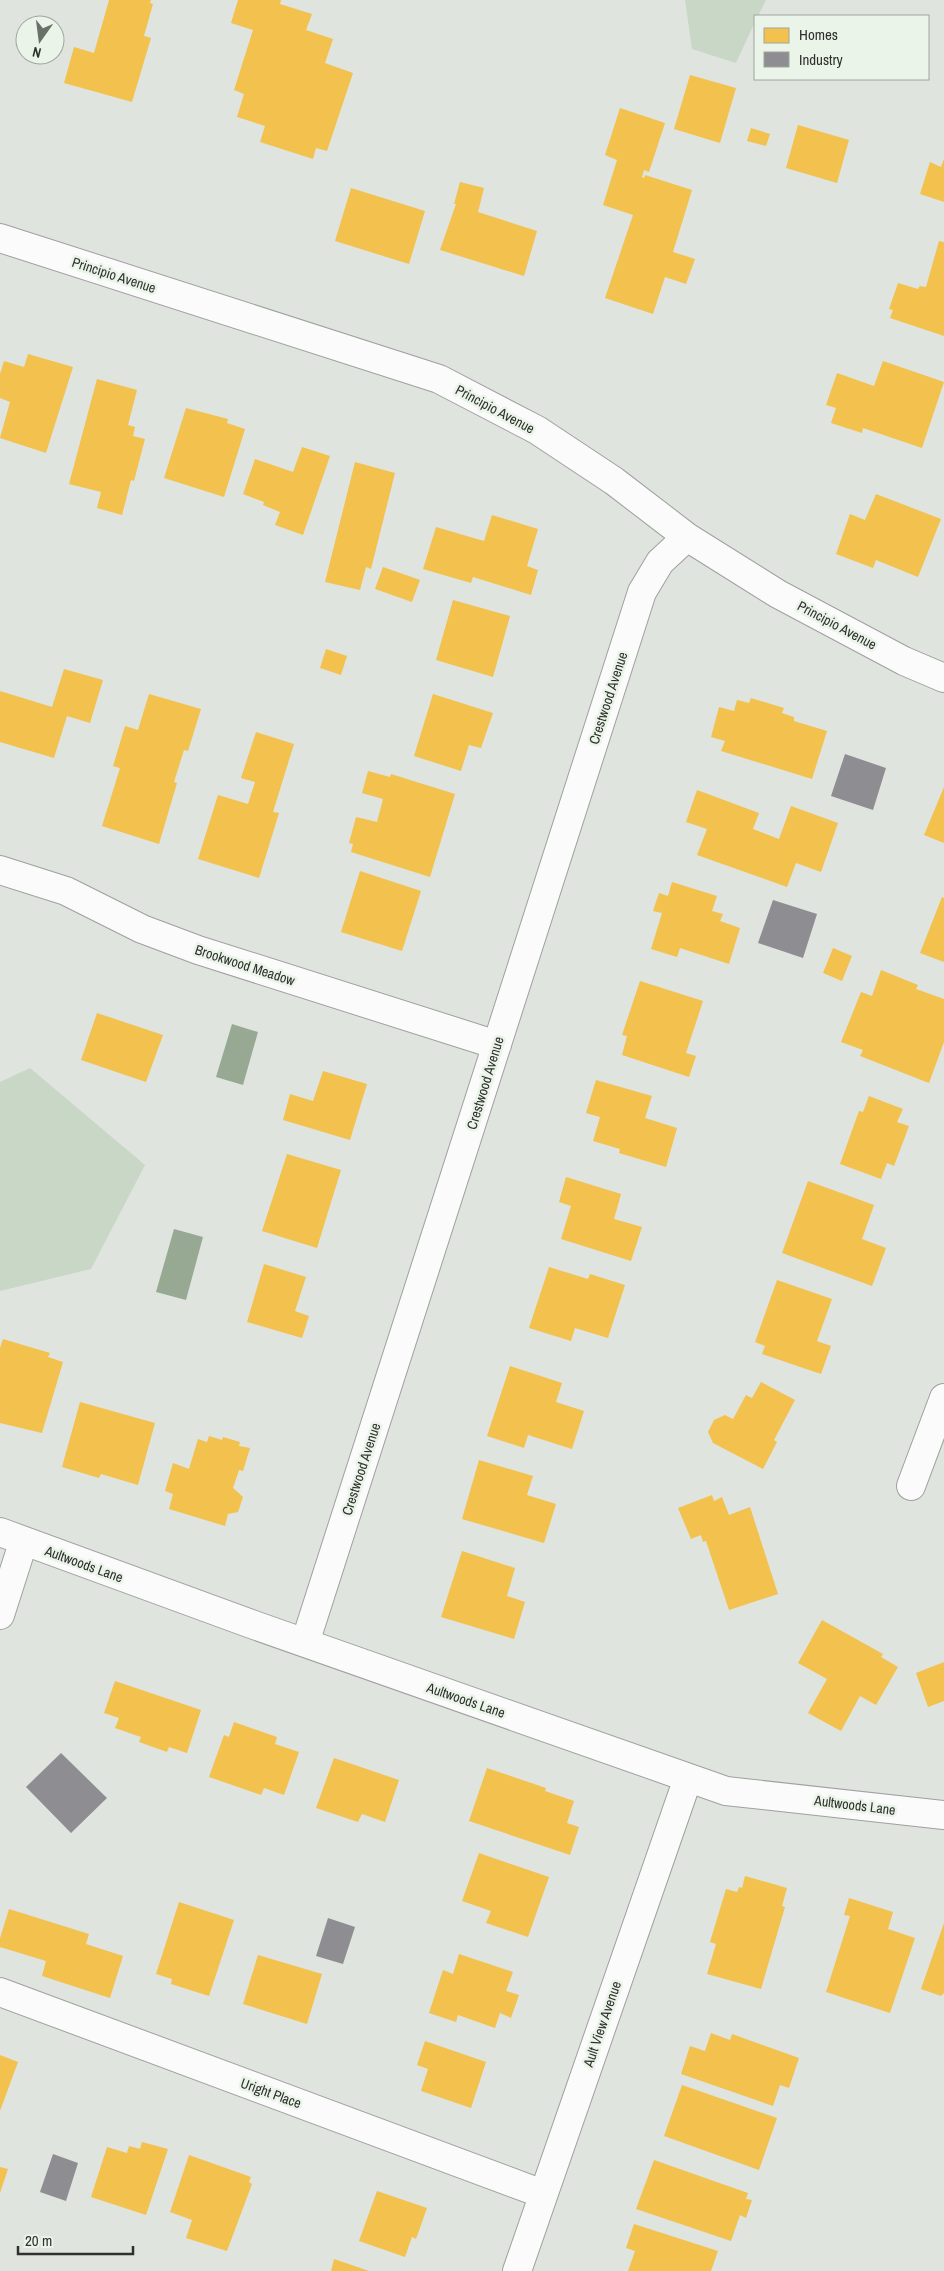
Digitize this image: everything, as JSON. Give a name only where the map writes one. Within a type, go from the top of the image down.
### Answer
[{"type":"street","name":"Principio Avenue","points":[[0,238],[439,380],[537,430],[614,481],[687,537],[778,594],[904,660],[944,678]]},
{"type":"street","name":"Crestwood Avenue","points":[[305,1643],[642,592],[660,562],[687,537]]},
{"type":"street","name":"Brookwood Meadow","points":[[0,870],[66,892],[142,929],[198,950],[497,1045]]},
{"type":"street","points":[[911,1486],[944,1398]]},
{"type":"street","name":"Aultwoods Lane","points":[[12,1537],[305,1643],[726,1791],[944,1815]]},
{"type":"street","points":[[0,1615],[12,1537]]},
{"type":"street","name":"Ault View Avenue","points":[[517,2271],[688,1778]]},
{"type":"street","name":"Uright Place","points":[[0,1992],[543,2194]]},
{"type":"shaded area","points":[[685,0],[766,0],[758,15],[754,15],[754,24],[736,63],[692,49]]},
{"type":"shaded area","points":[[232,1024],[258,1032],[243,1085],[216,1077]]},
{"type":"shaded area","points":[[30,1068],[145,1165],[91,1269],[0,1291],[0,1082]]},
{"type":"shaded area","points":[[174,1229],[203,1237],[186,1300],[156,1292]]},
{"type":"building: Homes","points":[[109,0],[151,0],[150,3],[153,4],[144,36],[151,38],[132,102],[64,83],[74,47],[94,53]]},
{"type":"building: Homes","points":[[238,0],[281,0],[280,4],[312,14],[306,30],[333,39],[325,63],[353,73],[327,151],[316,148],[313,159],[260,142],[265,126],[237,117],[244,94],[234,90],[253,30],[231,23]]},
{"type":"building: Homes","points":[[690,75],[736,88],[720,143],[674,129]]},
{"type":"building: Homes","points":[[620,108],[665,123],[649,172],[644,170],[642,177],[644,178],[645,175],[692,190],[673,252],[695,259],[686,284],[665,277],[653,314],[605,298],[633,215],[603,205],[617,160],[605,155]]},
{"type":"building: Homes","points":[[798,125],[849,140],[837,183],[786,168]]},
{"type":"building: Homes","points":[[751,128],[770,134],[766,146],[747,141]]},
{"type":"building: Homes","points":[[944,159],[944,202],[920,194],[930,162],[941,167]]},
{"type":"building: Homes","points":[[460,182],[484,188],[478,212],[537,231],[524,276],[440,250],[456,204],[454,204]]},
{"type":"building: Homes","points":[[351,188],[425,211],[409,264],[335,241]]},
{"type":"building: Homes","points":[[939,241],[944,242],[944,336],[890,318],[893,310],[889,309],[898,283],[918,289],[920,286],[926,287]]},
{"type":"building: Homes","points":[[28,354],[73,367],[46,453],[0,438],[10,402],[0,398],[0,374],[4,361],[24,367]]},
{"type":"building: Homes","points":[[883,361],[944,382],[922,448],[863,428],[862,433],[831,423],[836,408],[826,405],[837,373],[874,386]]},
{"type":"building: Homes","points":[[97,379],[137,390],[128,425],[135,427],[133,436],[145,439],[134,481],[131,480],[122,515],[97,508],[101,492],[69,484]]},
{"type":"building: Homes","points":[[186,408],[228,419],[227,423],[245,429],[224,497],[164,478]]},
{"type":"building: Homes","points":[[302,447],[330,456],[303,535],[275,525],[280,512],[263,505],[264,502],[243,494],[255,459],[293,472]]},
{"type":"building: Homes","points":[[355,462],[395,473],[371,569],[366,567],[360,590],[325,582]]},
{"type":"building: Homes","points":[[876,494],[941,519],[918,577],[876,560],[873,568],[836,554],[850,514],[865,520]]},
{"type":"building: Homes","points":[[492,515],[538,529],[527,566],[538,570],[531,595],[473,577],[471,583],[423,569],[436,527],[484,541]]},
{"type":"building: Homes","points":[[383,567],[420,580],[412,602],[375,589]]},
{"type":"building: Homes","points":[[453,600],[510,616],[493,677],[436,660]]},
{"type":"building: Homes","points":[[326,649],[347,656],[341,675],[320,668]]},
{"type":"building: Homes","points":[[64,669],[103,680],[90,723],[67,716],[54,758],[0,742],[0,691],[52,707]]},
{"type":"building: Homes","points":[[149,694],[201,709],[188,751],[184,750],[174,782],[177,783],[159,844],[102,826],[120,768],[113,766],[125,726],[138,730]]},
{"type":"building: Homes","points":[[433,694],[493,713],[481,748],[469,745],[461,771],[414,756]]},
{"type":"building: Homes","points":[[751,698],[784,708],[782,713],[794,717],[794,721],[827,731],[812,779],[721,751],[725,741],[711,737],[719,707],[734,711],[737,700],[749,703]]},
{"type":"building: Homes","points":[[256,732],[294,744],[273,812],[279,813],[259,878],[198,859],[218,795],[248,804],[255,782],[241,778]]},
{"type":"building: Homes","points":[[368,771],[390,777],[391,774],[455,794],[430,877],[351,852],[353,844],[349,843],[356,817],[377,822],[383,799],[362,793]]},
{"type":"building: Homes","points":[[944,787],[944,843],[924,835]]},
{"type":"building: Homes","points":[[697,790],[759,813],[753,829],[779,839],[791,806],[838,823],[821,872],[796,863],[787,887],[697,855],[707,829],[686,822]]},
{"type":"building: Homes","points":[[360,871],[421,891],[402,951],[341,932]]},
{"type":"building: Homes","points":[[672,882],[717,896],[712,911],[723,914],[720,921],[740,928],[729,964],[680,948],[677,957],[651,949],[662,913],[653,911],[659,893],[668,896]]},
{"type":"building: Homes","points":[[942,897],[944,898],[944,962],[920,953]]},
{"type":"building: Homes","points":[[833,948],[852,956],[842,981],[823,973]]},
{"type":"building: Homes","points":[[881,970],[918,985],[916,989],[944,999],[944,1042],[929,1083],[860,1056],[863,1050],[841,1042],[861,992],[872,996]]},
{"type":"building: Homes","points":[[640,981],[703,1001],[686,1053],[696,1056],[689,1077],[622,1055],[627,1036],[622,1035]]},
{"type":"building: Homes","points":[[97,1013],[163,1035],[146,1082],[81,1060]]},
{"type":"building: Homes","points":[[323,1071],[367,1084],[350,1140],[283,1120],[290,1094],[313,1101]]},
{"type":"building: Homes","points":[[596,1080],[652,1096],[645,1118],[677,1128],[666,1167],[619,1153],[620,1149],[593,1141],[600,1117],[586,1113]]},
{"type":"building: Homes","points":[[869,1096],[903,1109],[897,1122],[909,1126],[894,1166],[887,1163],[881,1179],[840,1164],[859,1111],[863,1112]]},
{"type":"building: Homes","points":[[287,1154],[341,1170],[317,1248],[262,1231]]},
{"type":"building: Homes","points":[[566,1177],[621,1194],[614,1219],[642,1227],[631,1261],[561,1239],[571,1206],[559,1202]]},
{"type":"building: Homes","points":[[808,1181],[874,1205],[862,1239],[886,1248],[872,1286],[782,1253]]},
{"type":"building: Homes","points":[[264,1264],[306,1277],[295,1311],[309,1316],[302,1338],[247,1322]]},
{"type":"building: Homes","points":[[549,1267],[588,1279],[590,1274],[625,1285],[608,1338],[575,1328],[571,1341],[529,1328]]},
{"type":"building: Homes","points":[[777,1280],[832,1299],[817,1341],[831,1346],[821,1374],[762,1354],[765,1346],[755,1342]]},
{"type":"building: Homes","points":[[3,1339],[50,1353],[48,1357],[63,1362],[42,1433],[0,1423],[0,1348]]},
{"type":"building: Homes","points":[[510,1366],[562,1383],[556,1402],[584,1411],[572,1449],[528,1435],[524,1448],[487,1436]]},
{"type":"building: Homes","points":[[761,1382],[795,1400],[774,1440],[777,1442],[763,1469],[713,1443],[708,1432],[714,1420],[725,1415],[733,1419],[746,1395],[752,1398]]},
{"type":"building: Homes","points":[[80,1402],[155,1423],[138,1485],[101,1474],[99,1478],[62,1467]]},
{"type":"building: Homes","points":[[209,1436],[222,1440],[223,1437],[240,1442],[239,1446],[250,1448],[243,1471],[239,1470],[233,1488],[243,1497],[238,1512],[228,1514],[225,1526],[169,1509],[173,1494],[165,1491],[173,1463],[189,1469],[198,1439],[207,1442]]},
{"type":"building: Homes","points":[[479,1460],[533,1476],[527,1495],[556,1504],[544,1543],[462,1519]]},
{"type":"building: Homes","points":[[712,1495],[714,1501],[722,1497],[729,1515],[750,1507],[778,1594],[729,1610],[706,1541],[703,1542],[701,1535],[691,1539],[678,1508]]},
{"type":"building: Homes","points":[[462,1551],[515,1568],[507,1596],[525,1602],[514,1639],[441,1617]]},
{"type":"building: Homes","points":[[822,1620],[883,1654],[881,1657],[898,1667],[876,1705],[860,1696],[841,1731],[808,1713],[827,1679],[798,1663]]},
{"type":"building: Homes","points":[[944,1662],[944,1701],[928,1707],[916,1673]]},
{"type":"building: Homes","points":[[115,1681],[201,1710],[187,1753],[169,1747],[167,1752],[139,1742],[141,1737],[115,1728],[119,1718],[104,1713]]},
{"type":"building: Homes","points":[[234,1722],[277,1737],[275,1744],[299,1752],[284,1795],[264,1788],[261,1795],[209,1777],[224,1735],[229,1737]]},
{"type":"building: Homes","points":[[334,1758],[399,1780],[385,1822],[362,1814],[358,1822],[316,1808]]},
{"type":"building: Homes","points":[[487,1768],[546,1788],[545,1791],[574,1801],[567,1823],[579,1827],[570,1855],[469,1821]]},
{"type":"building: Homes","points":[[479,1853],[549,1877],[528,1937],[486,1923],[491,1911],[462,1901]]},
{"type":"building: Homes","points":[[745,1876],[787,1888],[782,1906],[785,1907],[761,1989],[707,1974],[716,1944],[710,1942],[726,1889],[737,1892],[739,1887],[742,1888]]},
{"type":"building: Homes","points":[[849,1898],[893,1912],[888,1929],[915,1938],[890,2013],[826,1992],[850,1916],[844,1915]]},
{"type":"building: Homes","points":[[179,1902],[234,1920],[209,1996],[171,1984],[172,1979],[156,1974]]},
{"type":"building: Homes","points":[[9,1909],[89,1934],[86,1944],[123,1956],[110,1998],[42,1976],[46,1961],[0,1947],[0,1938]]},
{"type":"building: Homes","points":[[944,1923],[944,1993],[941,1996],[921,1989]]},
{"type":"building: Homes","points":[[459,1954],[513,1972],[506,1991],[519,1995],[511,2018],[500,2013],[495,2028],[458,2015],[456,2022],[429,2013],[443,1970],[453,1974]]},
{"type":"building: Homes","points":[[258,1955],[322,1974],[307,2024],[243,2004]]},
{"type":"building: Homes","points":[[711,2033],[730,2040],[732,2034],[799,2058],[789,2088],[780,2085],[773,2106],[681,2074],[690,2046],[705,2051]]},
{"type":"building: Homes","points":[[425,2041],[486,2062],[471,2108],[421,2091],[428,2069],[417,2065]]},
{"type":"building: Homes","points":[[0,2055],[18,2062],[0,2111]]},
{"type":"building: Homes","points":[[682,2085],[777,2118],[759,2170],[664,2136]]},
{"type":"building: Homes","points":[[142,2142],[168,2149],[146,2215],[91,2197],[107,2147],[127,2153],[129,2146],[140,2149]]},
{"type":"building: Homes","points":[[189,2155],[251,2177],[249,2182],[252,2184],[227,2251],[186,2238],[192,2220],[170,2212]]},
{"type":"building: Homes","points":[[654,2160],[748,2193],[746,2199],[752,2200],[746,2218],[740,2215],[731,2241],[636,2209]]},
{"type":"building: Homes","points":[[0,2167],[8,2169],[0,2193]]},
{"type":"building: Homes","points":[[377,2191],[427,2208],[416,2239],[412,2237],[405,2257],[359,2241]]},
{"type":"building: Homes","points":[[634,2224],[718,2251],[711,2271],[628,2271],[635,2251],[626,2248]]},
{"type":"building: Homes","points":[[334,2259],[369,2271],[331,2271]]},
{"type":"building: Industry","points":[[845,754],[886,768],[873,810],[831,796]]},
{"type":"building: Industry","points":[[773,900],[817,914],[803,958],[758,943]]},
{"type":"building: Industry","points":[[61,1753],[107,1798],[71,1833],[26,1787]]},
{"type":"building: Industry","points":[[328,1918],[355,1927],[343,1964],[316,1956]]},
{"type":"building: Industry","points":[[53,2154],[78,2163],[66,2201],[40,2192]]}]
